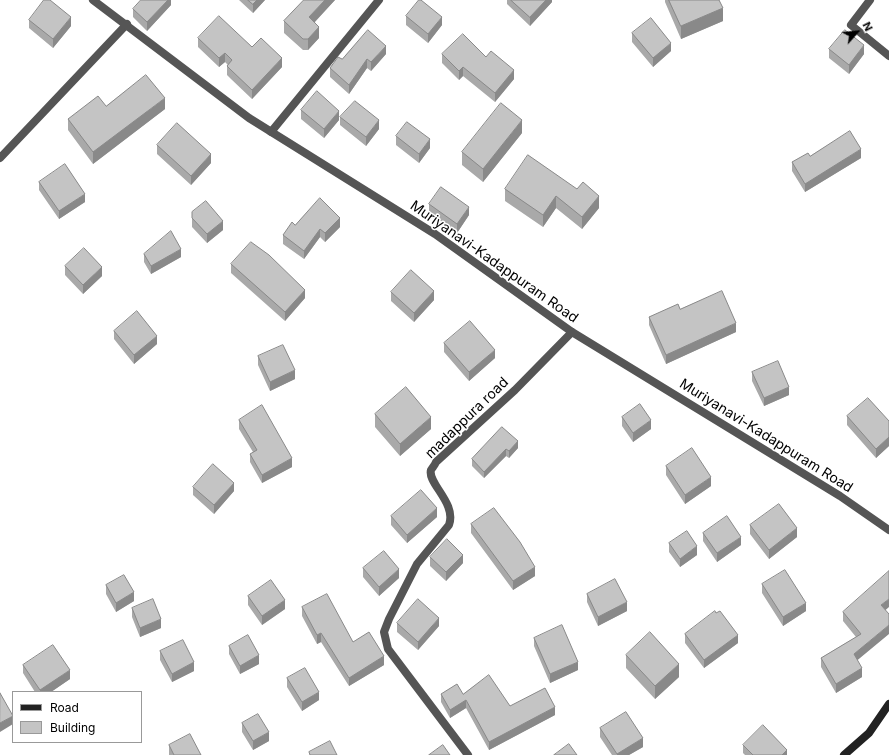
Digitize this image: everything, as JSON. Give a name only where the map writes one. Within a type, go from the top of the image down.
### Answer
[{"type":"main road","points":[[844,755],[868,733],[889,704]]},
{"type":"street","name":"Muriyanavi-Kadappuram Road","points":[[93,0],[243,113],[271,132],[435,234],[572,332],[840,496],[889,530]]},
{"type":"street","points":[[271,132],[379,0]]},
{"type":"street","points":[[870,0],[851,25],[889,56]]},
{"type":"street","points":[[0,158],[126,24]]},
{"type":"street","name":"madappura road","points":[[468,755],[388,649],[384,632],[417,564],[449,525],[451,519],[445,498],[431,476],[431,470],[436,462],[515,390],[572,332]]},
{"type":"building","points":[[44,0],[50,0],[71,17],[53,39],[29,20]]},
{"type":"building","points":[[141,0],[168,0],[147,22],[133,9]]},
{"type":"building","points":[[248,0],[257,0],[253,4]]},
{"type":"building","points":[[304,0],[325,0],[309,17],[319,27],[308,39],[303,39],[284,21]]},
{"type":"building","points":[[419,0],[442,17],[428,34],[406,16]]},
{"type":"building","points":[[511,0],[546,0],[530,17]]},
{"type":"building","points":[[669,0],[719,0],[723,8],[681,26]]},
{"type":"building","points":[[219,16],[252,47],[261,38],[282,58],[252,90],[227,66],[232,60],[225,53],[219,58],[198,38]]},
{"type":"building","points":[[651,18],[671,43],[653,58],[632,33]]},
{"type":"building","points":[[368,30],[386,46],[371,62],[367,59],[349,85],[330,68],[338,57],[342,59]]},
{"type":"building","points":[[845,30],[864,45],[849,65],[829,49]]},
{"type":"building","points":[[463,34],[486,57],[491,51],[514,70],[495,93],[463,67],[459,71],[442,54]]},
{"type":"building","points":[[146,75],[165,98],[93,152],[68,119],[98,96],[106,106]]},
{"type":"building","points":[[317,91],[339,111],[324,129],[301,110]]},
{"type":"building","points":[[355,101],[379,120],[366,137],[340,117]]},
{"type":"building","points":[[501,103],[522,120],[483,169],[462,152]]},
{"type":"building","points":[[407,122],[430,139],[419,154],[396,136]]},
{"type":"building","points":[[177,123],[211,154],[191,176],[157,145]]},
{"type":"building","points":[[850,131],[861,149],[805,184],[792,162],[808,153],[810,156]]},
{"type":"building","points":[[528,155],[577,189],[583,182],[599,196],[582,217],[556,196],[543,215],[505,189]]},
{"type":"building","points":[[65,164],[85,194],[59,211],[39,182]]},
{"type":"building","points":[[441,187],[469,207],[457,224],[429,204]]},
{"type":"building","points":[[320,198],[340,218],[325,233],[320,229],[304,251],[283,235],[292,222],[295,225]]},
{"type":"building","points":[[206,201],[223,221],[207,234],[192,218],[192,212]]},
{"type":"building","points":[[171,231],[181,249],[151,266],[144,254]]},
{"type":"building","points":[[251,242],[269,255],[305,290],[285,312],[231,264]]},
{"type":"building","points":[[84,248],[102,267],[83,285],[65,266]]},
{"type":"building","points":[[411,270],[434,291],[414,313],[391,292]]},
{"type":"building","points":[[722,291],[736,323],[666,355],[649,317],[678,304],[680,309]]},
{"type":"building","points":[[137,311],[157,336],[134,355],[114,331]]},
{"type":"building","points":[[470,321],[495,350],[469,372],[444,343]]},
{"type":"building","points":[[283,345],[295,370],[270,382],[258,356]]},
{"type":"building","points":[[778,361],[789,387],[764,398],[752,372]]},
{"type":"building","points":[[406,387],[431,417],[400,444],[375,414]]},
{"type":"building","points":[[868,398],[889,421],[889,437],[876,449],[847,416]]},
{"type":"building","points":[[640,404],[651,420],[633,433],[622,417]]},
{"type":"building","points":[[262,405],[292,458],[262,475],[250,454],[257,450],[239,420]]},
{"type":"building","points":[[502,427],[518,441],[509,451],[506,449],[484,472],[472,459]]},
{"type":"building","points":[[692,448],[711,477],[685,495],[666,466]]},
{"type":"building","points":[[213,464],[234,483],[214,505],[193,487]]},
{"type":"building","points":[[421,490],[437,508],[407,535],[391,516]]},
{"type":"building","points":[[779,504],[797,528],[769,550],[750,525]]},
{"type":"building","points":[[494,508],[520,542],[535,567],[513,581],[471,524]]},
{"type":"building","points":[[727,516],[741,537],[717,553],[703,533]]},
{"type":"building","points":[[687,531],[697,546],[680,559],[669,543]]},
{"type":"building","points":[[447,539],[463,555],[446,572],[430,557]]},
{"type":"building","points":[[384,551],[399,569],[379,587],[363,568]]},
{"type":"building","points":[[785,570],[806,603],[783,617],[762,584]]},
{"type":"building","points":[[889,571],[889,599],[881,605],[889,614],[889,625],[854,654],[862,668],[836,684],[821,658],[861,634],[843,612]]},
{"type":"building","points":[[124,575],[134,592],[116,603],[106,585]]},
{"type":"building","points":[[615,579],[627,602],[598,617],[587,594]]},
{"type":"building","points":[[271,580],[285,600],[262,616],[248,596]]},
{"type":"building","points":[[327,594],[353,642],[369,632],[384,656],[349,678],[321,633],[317,635],[302,607]]},
{"type":"building","points":[[153,599],[161,619],[140,628],[132,608]]},
{"type":"building","points":[[418,599],[439,618],[418,642],[397,623]]},
{"type":"building","points":[[715,611],[716,613],[720,611],[738,635],[704,660],[685,634]]},
{"type":"building","points":[[562,625],[578,662],[550,674],[534,638]]},
{"type":"building","points":[[650,632],[679,664],[655,686],[626,655]]},
{"type":"building","points":[[248,635],[259,655],[240,666],[229,646]]},
{"type":"building","points":[[183,640],[194,662],[172,674],[160,651]]},
{"type":"building","points":[[53,645],[70,670],[40,690],[23,665]]},
{"type":"building","points":[[305,668],[319,692],[302,702],[287,678]]},
{"type":"building","points":[[489,675],[510,706],[545,688],[555,707],[489,742],[466,700],[450,710],[441,694],[457,684],[463,694]]},
{"type":"building","points":[[0,693],[12,717],[0,723]]},
{"type":"building","points":[[626,712],[643,738],[617,754],[600,728]]},
{"type":"building","points":[[258,714],[269,732],[253,741],[242,723]]},
{"type":"building","points":[[763,725],[787,750],[782,755],[753,755],[743,745]]},
{"type":"building","points":[[190,734],[201,755],[174,755],[169,745]]},
{"type":"building","points":[[330,741],[337,755],[310,755],[309,752]]},
{"type":"building","points":[[569,744],[577,755],[554,755]]},
{"type":"building","points":[[443,745],[450,755],[429,755]]}]
